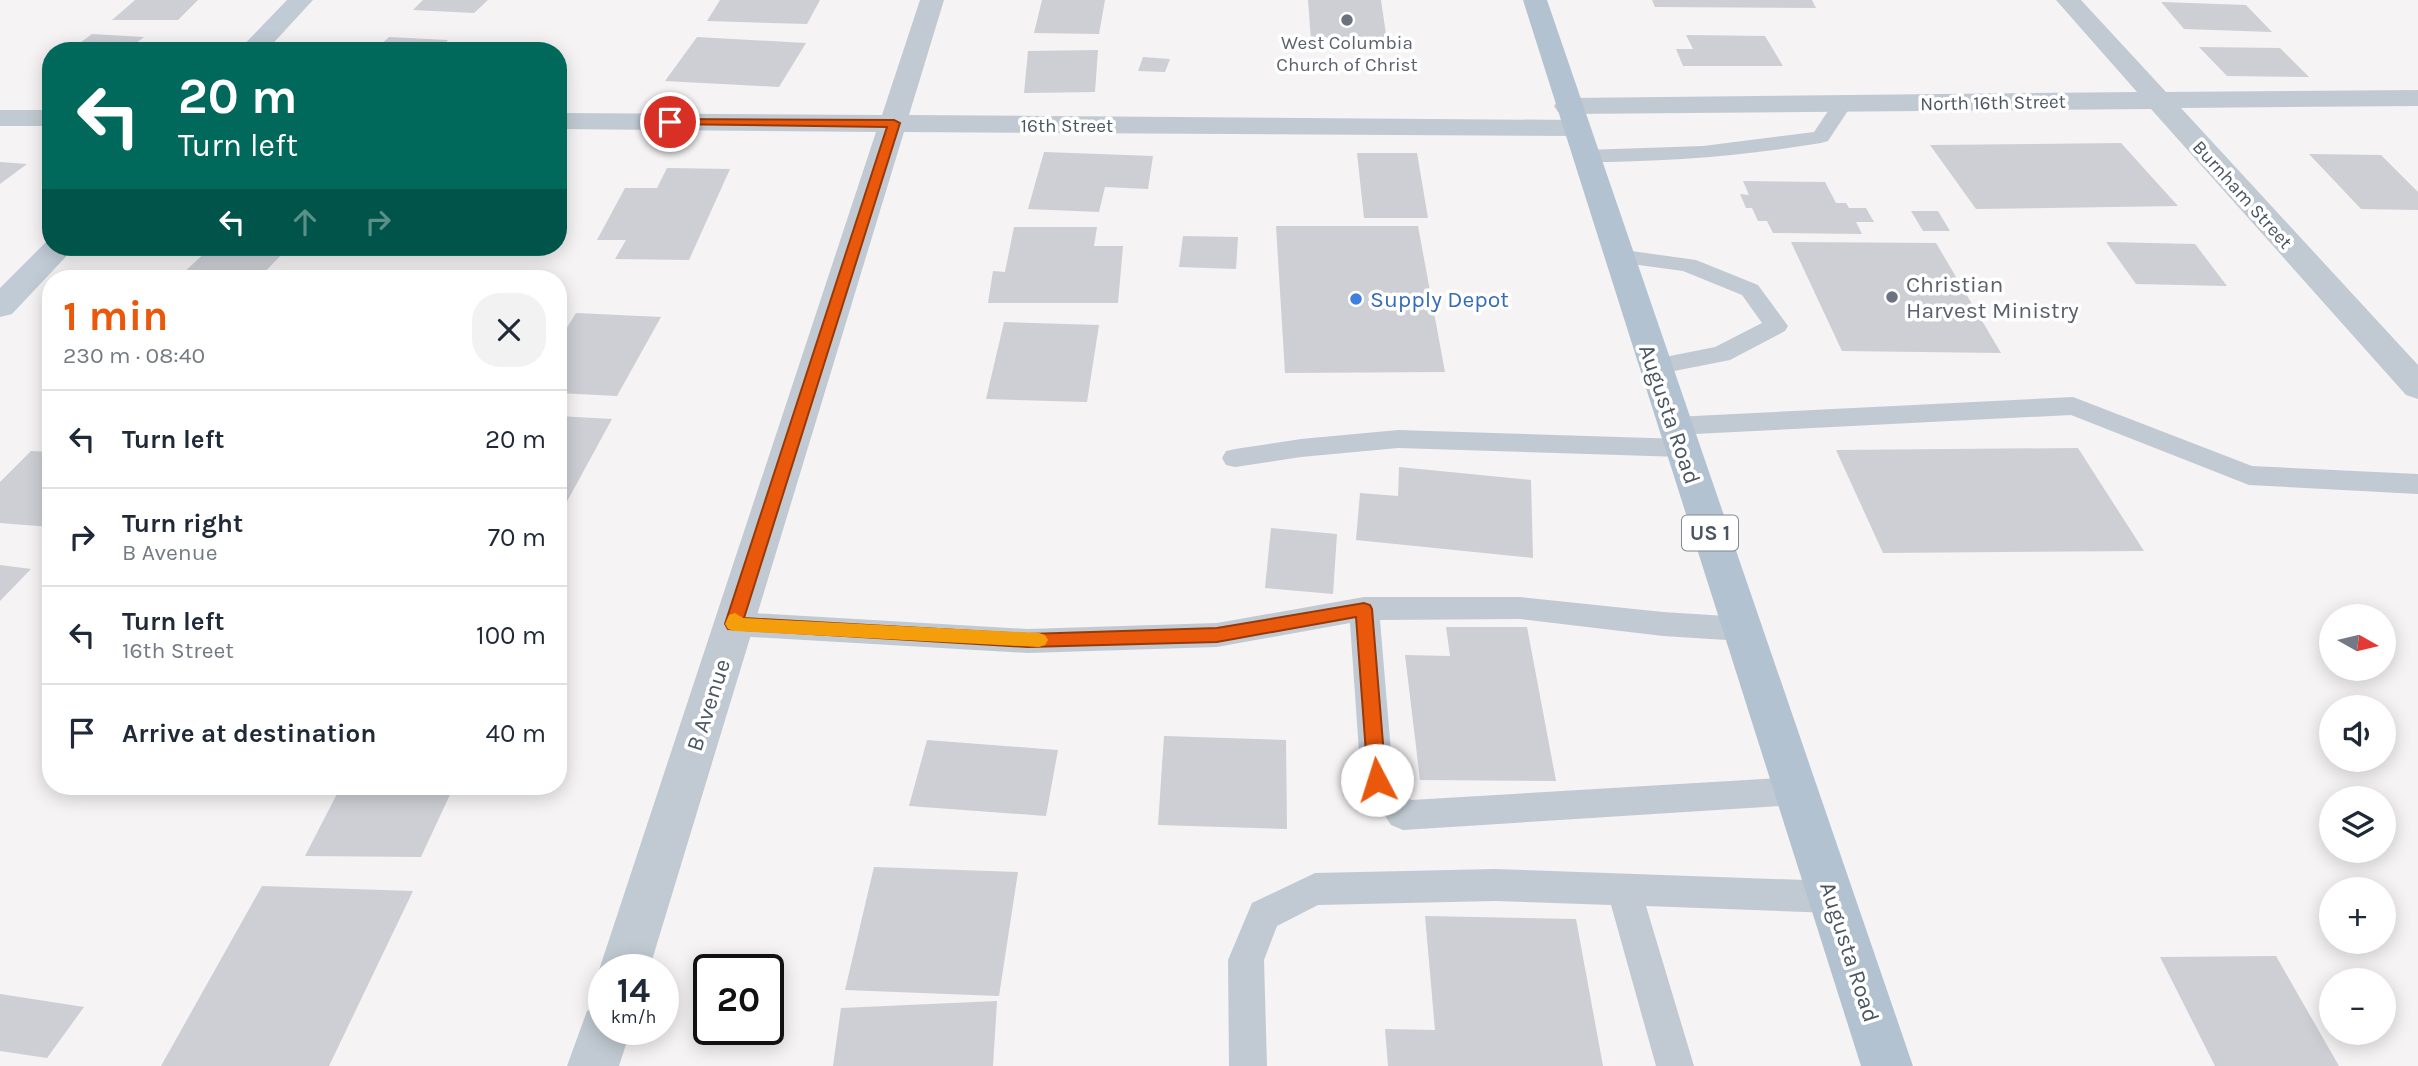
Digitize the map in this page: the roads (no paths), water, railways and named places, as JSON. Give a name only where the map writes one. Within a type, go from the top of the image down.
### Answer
[{"type":"main road","name":"Augusta Road","points":[[1535,0],[1887,1066]]},
{"type":"street","points":[[260,42],[301,0]]},
{"type":"street","name":"B Avenue","points":[[629,954],[932,0]]},
{"type":"street","name":"Burnham Street","points":[[2068,0],[2418,387]]},
{"type":"street","name":"North 16th Street","points":[[1576,130],[1843,103],[2418,98]]},
{"type":"street","points":[[0,118],[42,118]]},
{"type":"street","name":"16th Street","points":[[567,121],[1576,130]]},
{"type":"street","points":[[0,307],[50,256]]},
{"type":"street","points":[[593,1066],[600,1045]]},
{"type":"lane","points":[[1576,130],[1646,156],[1754,149],[1821,137],[1843,103]]},
{"type":"lane","points":[[1618,256],[1688,265],[1750,290],[1776,326],[1721,354],[1654,367]]},
{"type":"lane","points":[[1235,458],[1301,448],[1398,439],[1678,437],[2073,406],[2249,475],[2418,484]]},
{"type":"lane","points":[[734,624],[1028,640],[1217,635],[1364,609],[1520,608],[1663,624],[1742,629]]},
{"type":"lane","points":[[1364,609],[1377,780],[1403,815],[1796,791]]},
{"type":"lane","points":[[1248,1066],[1246,960],[1264,915],[1315,889],[1495,885],[1832,897]]},
{"type":"lane","points":[[1624,890],[1675,1066]]},
{"type":"place","name":"West Columbia Church of Christ","points":[[1347,20]]},
{"type":"place","name":"Christian Harvest Ministry","points":[[1892,297]]},
{"type":"place","name":"Supply Depot","points":[[1356,299]]}]
